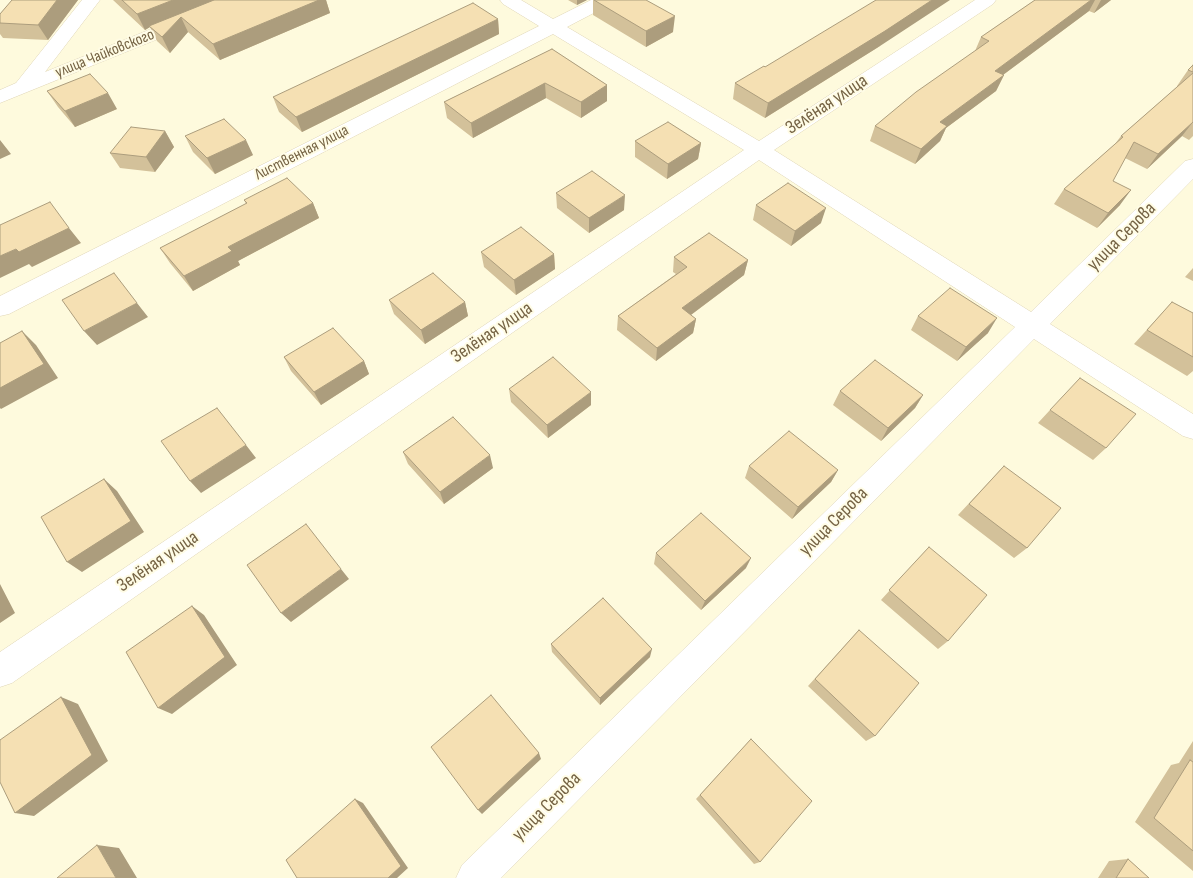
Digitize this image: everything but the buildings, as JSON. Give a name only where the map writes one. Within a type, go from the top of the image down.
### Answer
[{"type":"street","points":[[24,86],[91,0]]},
{"type":"street","name":"улица Чайковского","points":[[0,97],[238,0]]},
{"type":"street","points":[[509,0],[758,150],[1193,428]]},
{"type":"street","name":"Лиственная улица","points":[[0,306],[605,0]]},
{"type":"street","name":"Зелёная улица","points":[[0,671],[758,150],[987,0]]},
{"type":"street","name":"улица Серова","points":[[476,878],[1193,166]]}]
